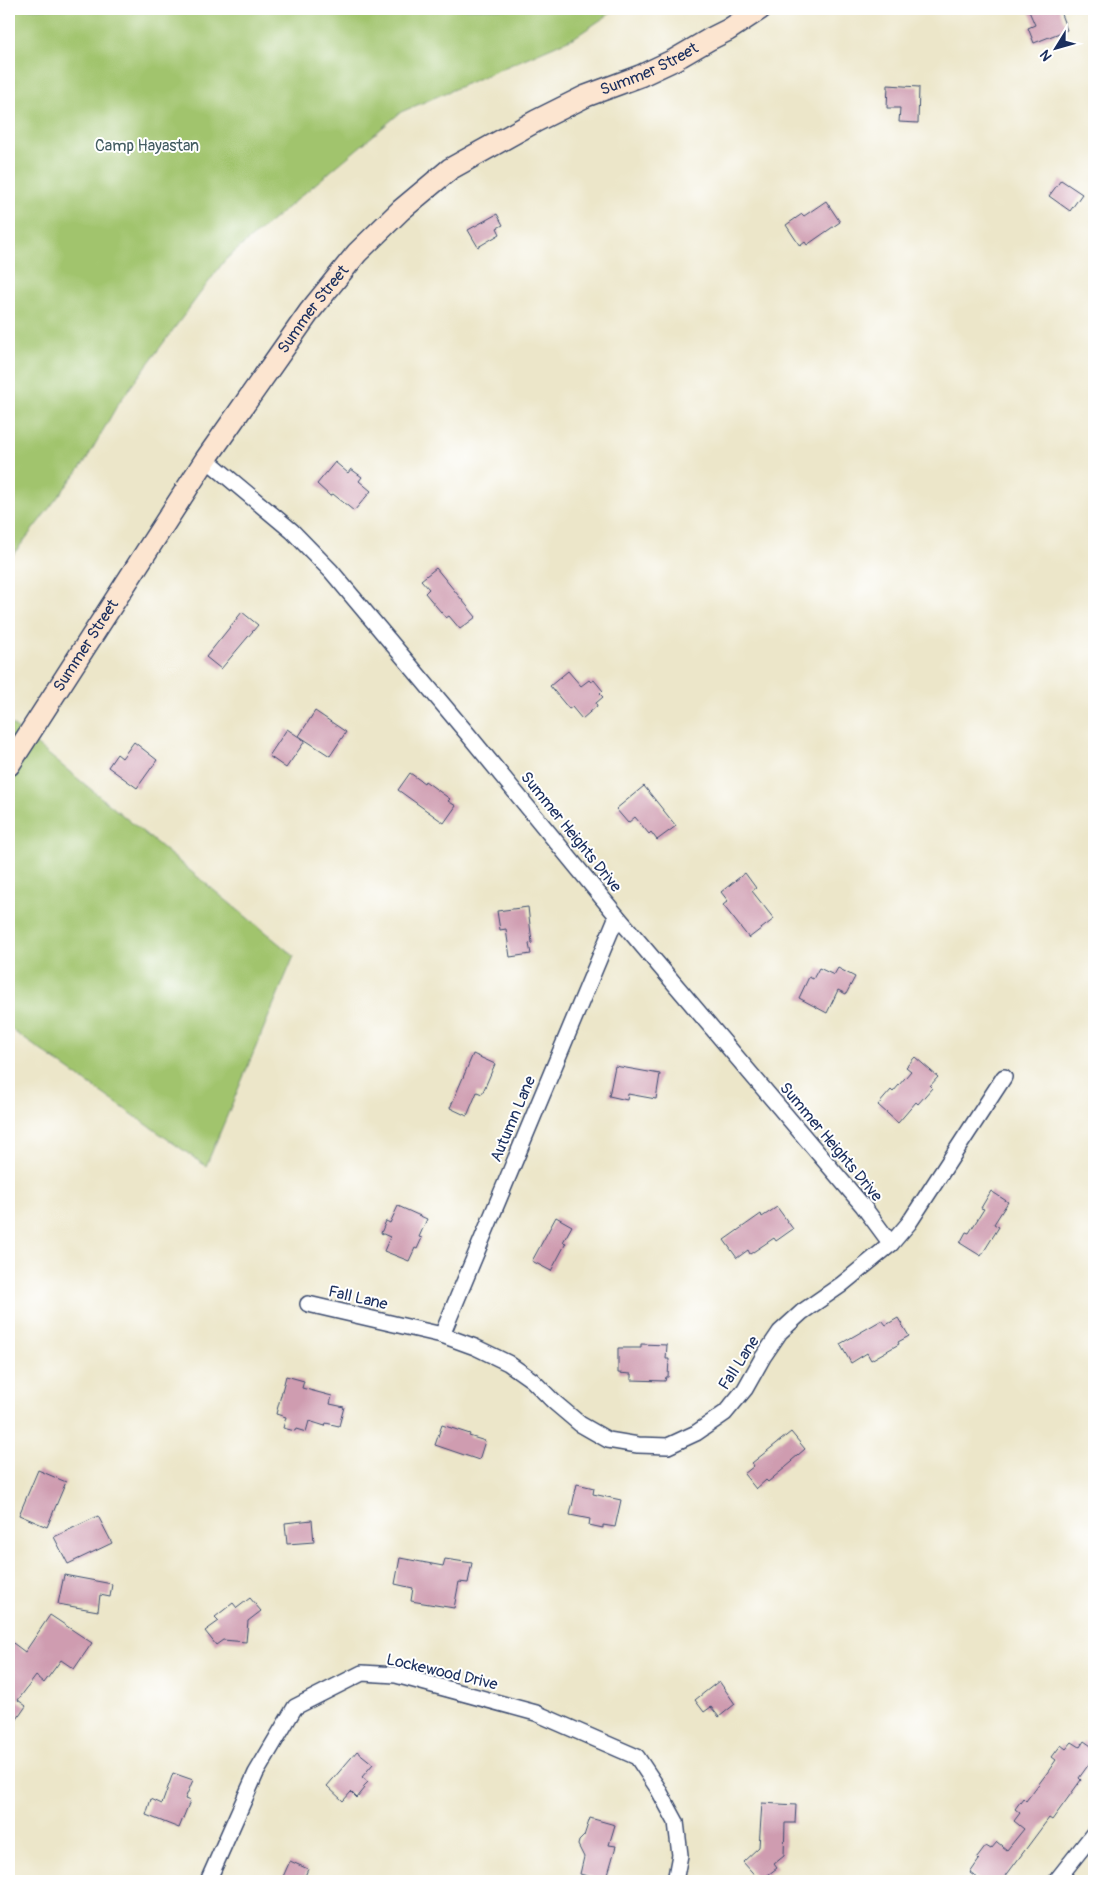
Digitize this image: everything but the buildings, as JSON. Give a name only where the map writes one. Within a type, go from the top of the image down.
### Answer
[{"type":"main road","name":"Summer Street","points":[[9,765],[206,460],[310,311],[357,253],[401,210],[450,170],[484,149],[500,143],[536,121],[586,96],[640,76],[674,60],[728,30],[760,9]]},
{"type":"street","name":"Summer Heights Drive","points":[[206,460],[292,531],[331,570],[617,916],[863,1206],[890,1244]]},
{"type":"street","name":"Autumn Lane","points":[[442,1335],[617,916]]},
{"type":"street","name":"Fall Lane","points":[[308,1304],[442,1335],[475,1347],[508,1363],[532,1380],[580,1424],[608,1440],[638,1445],[668,1446],[696,1434],[725,1413],[745,1389],[780,1332],[802,1312],[841,1285],[890,1244],[909,1224],[1004,1077]]},
{"type":"street","name":"Lockewood Drive","points":[[208,1881],[256,1773],[295,1707],[362,1673],[396,1676],[536,1713],[637,1757],[657,1787],[676,1822],[680,1855],[675,1881]]},
{"type":"street","points":[[1056,1881],[1094,1833]]},
{"type":"green space","name":"Camp Hayastan","points":[[9,9],[617,9],[575,37],[401,112],[225,260],[118,404],[85,462],[9,560]]},
{"type":"green space","points":[[9,722],[294,956],[206,1166],[9,1028]]}]
